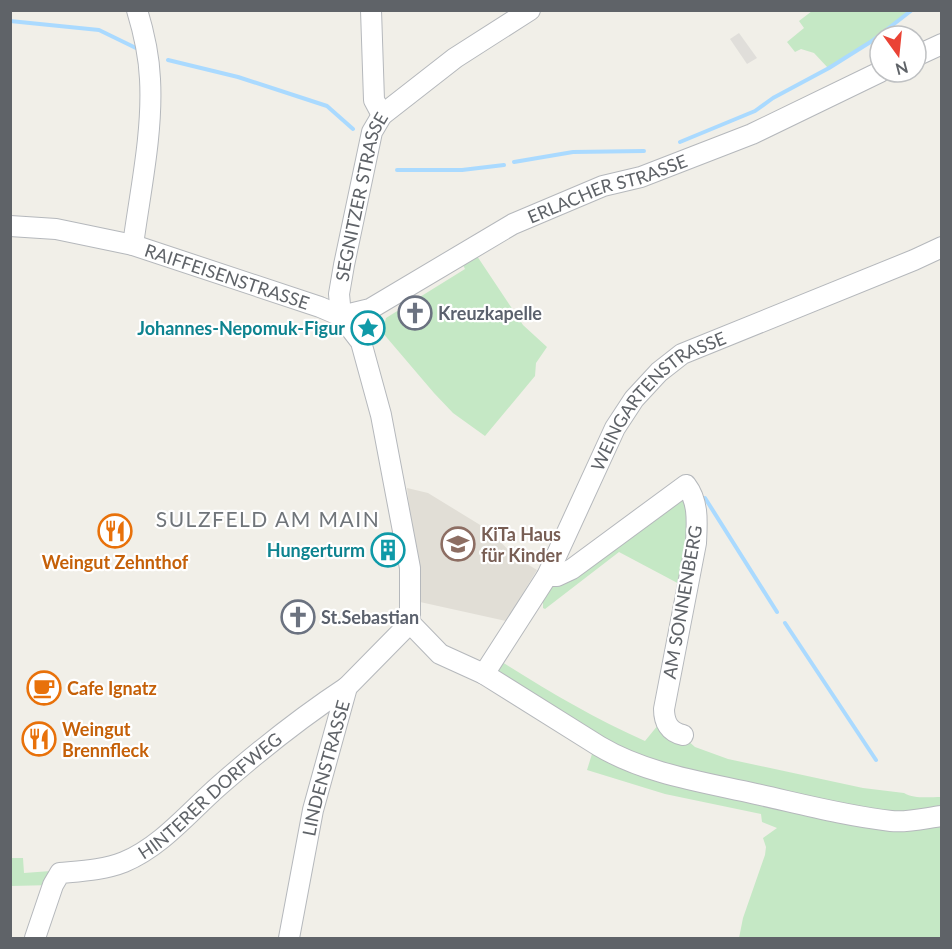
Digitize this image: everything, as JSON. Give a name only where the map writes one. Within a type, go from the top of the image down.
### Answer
[{"type":"street","points":[[133,245],[148,138],[150,80],[145,38],[137,10]]},
{"type":"street","name":"SEGNITZER STRASSE","points":[[341,316],[339,294],[344,265],[372,132],[382,115],[374,100],[371,10]]},
{"type":"street","points":[[382,115],[454,58],[530,10]]},
{"type":"street","points":[[928,50],[942,44]]},
{"type":"street","name":"ERLACHER STRASSE","points":[[341,316],[370,309],[513,225],[603,186],[641,177],[752,134],[868,78]]},
{"type":"street","name":"RAIFFEISENSTRASSE","points":[[10,226],[56,229],[133,245],[309,303],[341,316]]},
{"type":"street","name":"WEINGARTENSTRASSE","points":[[484,674],[548,576],[615,428],[634,399],[659,372],[682,354],[711,341],[942,247]]},
{"type":"street","points":[[341,316],[361,342],[381,415],[410,568],[410,623],[440,654],[484,674],[616,756],[660,771],[825,809],[894,821],[942,816]]},
{"type":"street","name":"AM SONNENBERG","points":[[548,576],[557,576],[572,569],[686,485],[692,493],[698,516],[696,543],[664,709],[667,724],[683,735]]},
{"type":"street","name":"LINDENSTRASSE","points":[[289,939],[313,810],[347,687],[410,623]]},
{"type":"street","name":"HINTERER DORFWEG","points":[[35,939],[53,885],[60,873],[92,870],[124,862],[158,843],[221,784],[318,706],[347,687]]},
{"type":"shaded area","points":[[739,33],[757,58],[747,64],[730,39]]},
{"type":"shaded area","name":"KiTa Haus für Kinder","points":[[407,488],[428,493],[490,531],[514,556],[537,570],[506,621],[420,602]]},
{"type":"green space","points":[[812,10],[913,11],[896,24],[868,24],[868,44],[829,69],[814,53],[801,49],[795,52],[787,42],[804,28],[799,21]]},
{"type":"green space","points":[[475,253],[523,325],[547,347],[536,363],[535,376],[485,436],[453,413],[382,332],[386,318],[465,269],[461,261]]},
{"type":"green space","points":[[690,493],[685,587],[619,552],[545,609],[543,608],[543,596],[552,579]]},
{"type":"green space","points":[[502,662],[572,704],[645,741],[663,719],[695,747],[728,759],[863,788],[904,793],[917,797],[941,797],[941,938],[739,938],[743,918],[765,855],[766,847],[763,838],[777,828],[762,822],[761,814],[665,794],[587,770],[596,741],[493,677]]},
{"type":"green space","points":[[10,858],[23,858],[24,873],[51,871],[53,885],[11,886]]},
{"type":"waterway","points":[[680,142],[755,111],[773,98],[829,68],[872,41],[912,10]]},
{"type":"waterway","points":[[10,21],[99,30],[138,49]]},
{"type":"waterway","points":[[168,60],[238,77],[327,106],[353,129]]},
{"type":"waterway","points":[[514,162],[573,152],[644,151]]},
{"type":"waterway","points":[[397,170],[462,170],[504,165]]},
{"type":"waterway","points":[[705,498],[777,612]]},
{"type":"waterway","points":[[785,623],[876,760]]},
{"type":"place","name":"Kreuzkapelle","points":[[415,313]]},
{"type":"place","name":"Johannes-Nepomuk-Figur","points":[[368,328]]},
{"type":"place","name":"Weingut Zehnthof","points":[[115,531]]},
{"type":"place","name":"KiTa Haus für Kinder","points":[[458,544]]},
{"type":"place","name":"Hungerturm","points":[[388,550]]},
{"type":"place","name":"St.Sebastian","points":[[298,617]]},
{"type":"place","name":"Cafe Ignatz","points":[[44,688]]},
{"type":"place","name":"Weingut Brennfleck","points":[[39,739]]},
{"type":"district","name":"SULZFELD AM MAIN","points":[[268,518]]}]
